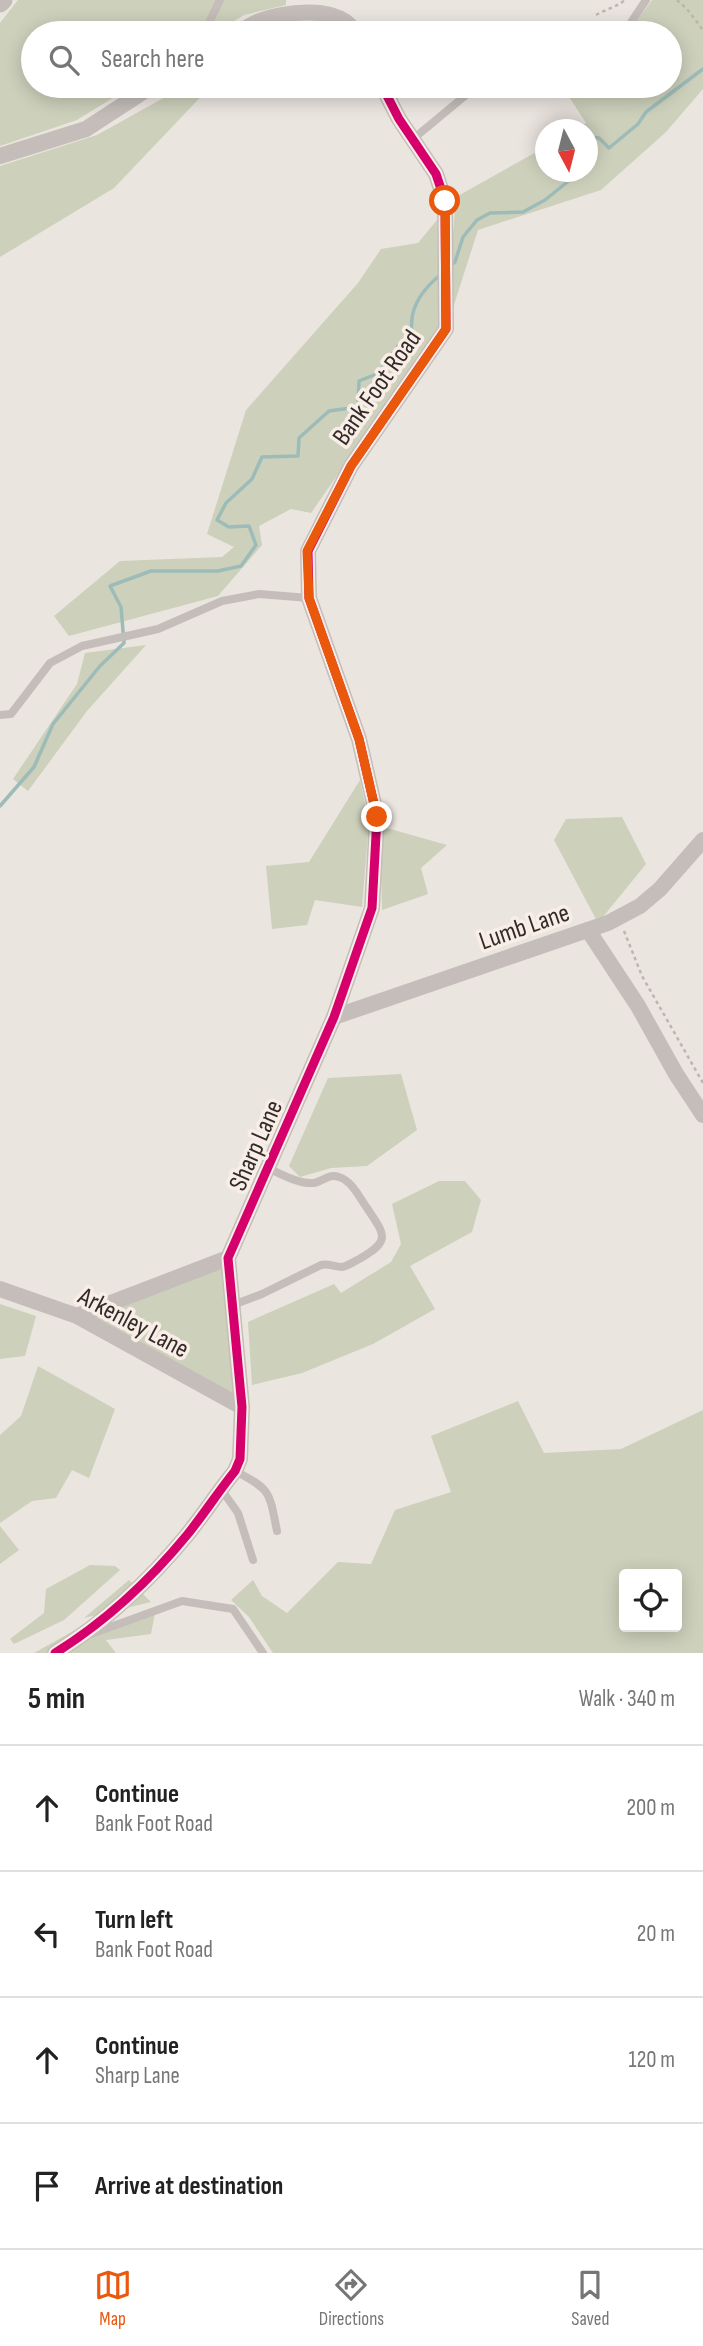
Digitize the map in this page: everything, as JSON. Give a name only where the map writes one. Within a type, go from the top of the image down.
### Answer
[{"type":"street","points":[[261,21],[327,13],[344,21]]},
{"type":"street","points":[[0,156],[86,128],[133,98]]},
{"type":"street","name":"Bank Foot Road","points":[[309,598],[307,551],[351,466],[446,329],[445,201],[436,174],[388,98]]},
{"type":"street","name":"Sharp Lane","points":[[55,1653],[78,1639],[147,1580],[187,1535],[235,1471],[240,1459],[242,1407],[229,1258],[334,1017],[372,908],[377,817],[359,739],[309,598]]},
{"type":"street","name":"Lumb Lane","points":[[334,1017],[608,923],[640,906],[660,889],[703,840]]},
{"type":"street","points":[[588,930],[638,1006],[676,1074],[703,1115]]},
{"type":"street","points":[[77,1316],[229,1258]]},
{"type":"street","name":"Arkenley Lane","points":[[0,1289],[77,1316],[242,1407]]},
{"type":"lane","points":[[210,21],[220,0]]},
{"type":"lane","points":[[632,21],[646,0]]},
{"type":"lane","points":[[413,139],[462,98]]},
{"type":"lane","points":[[0,715],[11,714],[50,663],[82,646],[158,629],[222,601],[259,594],[309,598]]},
{"type":"lane","points":[[233,1305],[321,1265],[345,1267],[380,1246],[381,1231],[351,1184],[344,1179],[331,1175],[314,1183],[306,1182],[268,1168]]},
{"type":"lane","points":[[235,1471],[251,1479],[269,1494],[277,1531]]},
{"type":"lane","points":[[221,1489],[239,1513],[253,1560]]},
{"type":"lane","points":[[78,1639],[182,1601],[233,1609],[263,1653]]},
{"type":"path","points":[[596,15],[605,9],[616,8],[625,0]]},
{"type":"path","points":[[677,0],[703,30]]},
{"type":"path","points":[[618,916],[642,976],[703,1083]]},
{"type":"green space","points":[[18,0],[286,0],[286,5],[244,15],[234,21],[21,21],[21,98],[113,98],[77,120],[0,146],[0,23]]},
{"type":"green space","points":[[652,0],[703,0],[703,89],[666,132],[601,190],[478,230],[445,333],[456,197],[535,153],[535,182],[598,182],[598,119],[583,119],[570,98],[682,98],[682,21],[637,21]]},
{"type":"green space","points":[[163,98],[200,98],[114,188],[0,257],[0,166],[97,135]]},
{"type":"green space","points":[[437,220],[441,326],[311,513],[291,509],[259,526],[262,545],[218,596],[69,636],[54,616],[120,561],[222,557],[234,547],[207,534],[246,410],[358,283],[381,249],[418,243]]},
{"type":"green space","points":[[146,645],[87,711],[28,791],[13,779],[77,684],[85,653]]},
{"type":"green space","points":[[360,780],[369,822],[362,907],[315,900],[307,925],[272,929],[266,866],[309,862]]},
{"type":"green space","points":[[622,817],[646,864],[598,923],[554,840],[566,819]]},
{"type":"green space","points":[[380,826],[447,845],[421,868],[428,894],[382,910]]},
{"type":"green space","points":[[401,1074],[417,1130],[367,1166],[331,1168],[300,1177],[289,1166],[328,1078]]},
{"type":"green space","points":[[439,1181],[465,1181],[481,1200],[472,1232],[410,1266],[435,1309],[373,1344],[302,1373],[252,1385],[248,1322],[334,1284],[341,1293],[391,1262],[401,1244],[392,1204]]},
{"type":"green space","points":[[228,1260],[241,1409],[77,1317]]},
{"type":"green space","points":[[0,1304],[36,1316],[25,1356],[0,1359]]},
{"type":"green space","points":[[38,1366],[115,1409],[89,1478],[72,1470],[56,1498],[32,1501],[0,1523],[0,1435],[21,1416]]},
{"type":"green space","points":[[518,1401],[544,1453],[621,1449],[703,1410],[703,1653],[273,1653],[249,1617],[231,1600],[253,1580],[262,1596],[287,1613],[338,1562],[371,1564],[395,1510],[451,1492],[431,1436]]},
{"type":"green space","points":[[0,1526],[19,1550],[0,1564]]},
{"type":"green space","points":[[90,1565],[115,1566],[120,1570],[64,1620],[14,1644],[10,1639],[44,1613],[46,1589]]},
{"type":"green space","points":[[129,1580],[151,1602],[84,1618]]},
{"type":"green space","points":[[155,1613],[151,1634],[106,1640],[116,1653],[34,1653],[75,1630]]},
{"type":"waterway","points":[[682,85],[703,69]]},
{"type":"waterway","points":[[598,138],[609,148],[665,98]]},
{"type":"waterway","points":[[450,266],[455,262],[463,237],[477,220],[490,213],[523,212],[545,200],[567,182]]},
{"type":"waterway","points":[[0,806],[34,767],[53,724],[100,666],[124,643],[121,607],[110,586],[151,571],[218,571],[241,566],[256,545],[249,526],[229,527],[217,520],[226,503],[252,479],[262,457],[298,456],[299,438],[329,411],[358,407],[359,381],[379,373],[398,346],[410,346],[412,317],[417,302],[439,276]]},
{"type":"cycle path","points":[[55,1653],[109,1614],[158,1568],[187,1535],[235,1471],[240,1459],[242,1407],[228,1258],[334,1017],[372,908],[377,817],[359,739],[309,598],[308,551],[351,466],[446,329],[445,201],[436,174],[388,98]]},
{"type":"route","points":[[377,817],[359,739],[309,598],[307,551],[351,466],[446,329],[445,201]]}]
